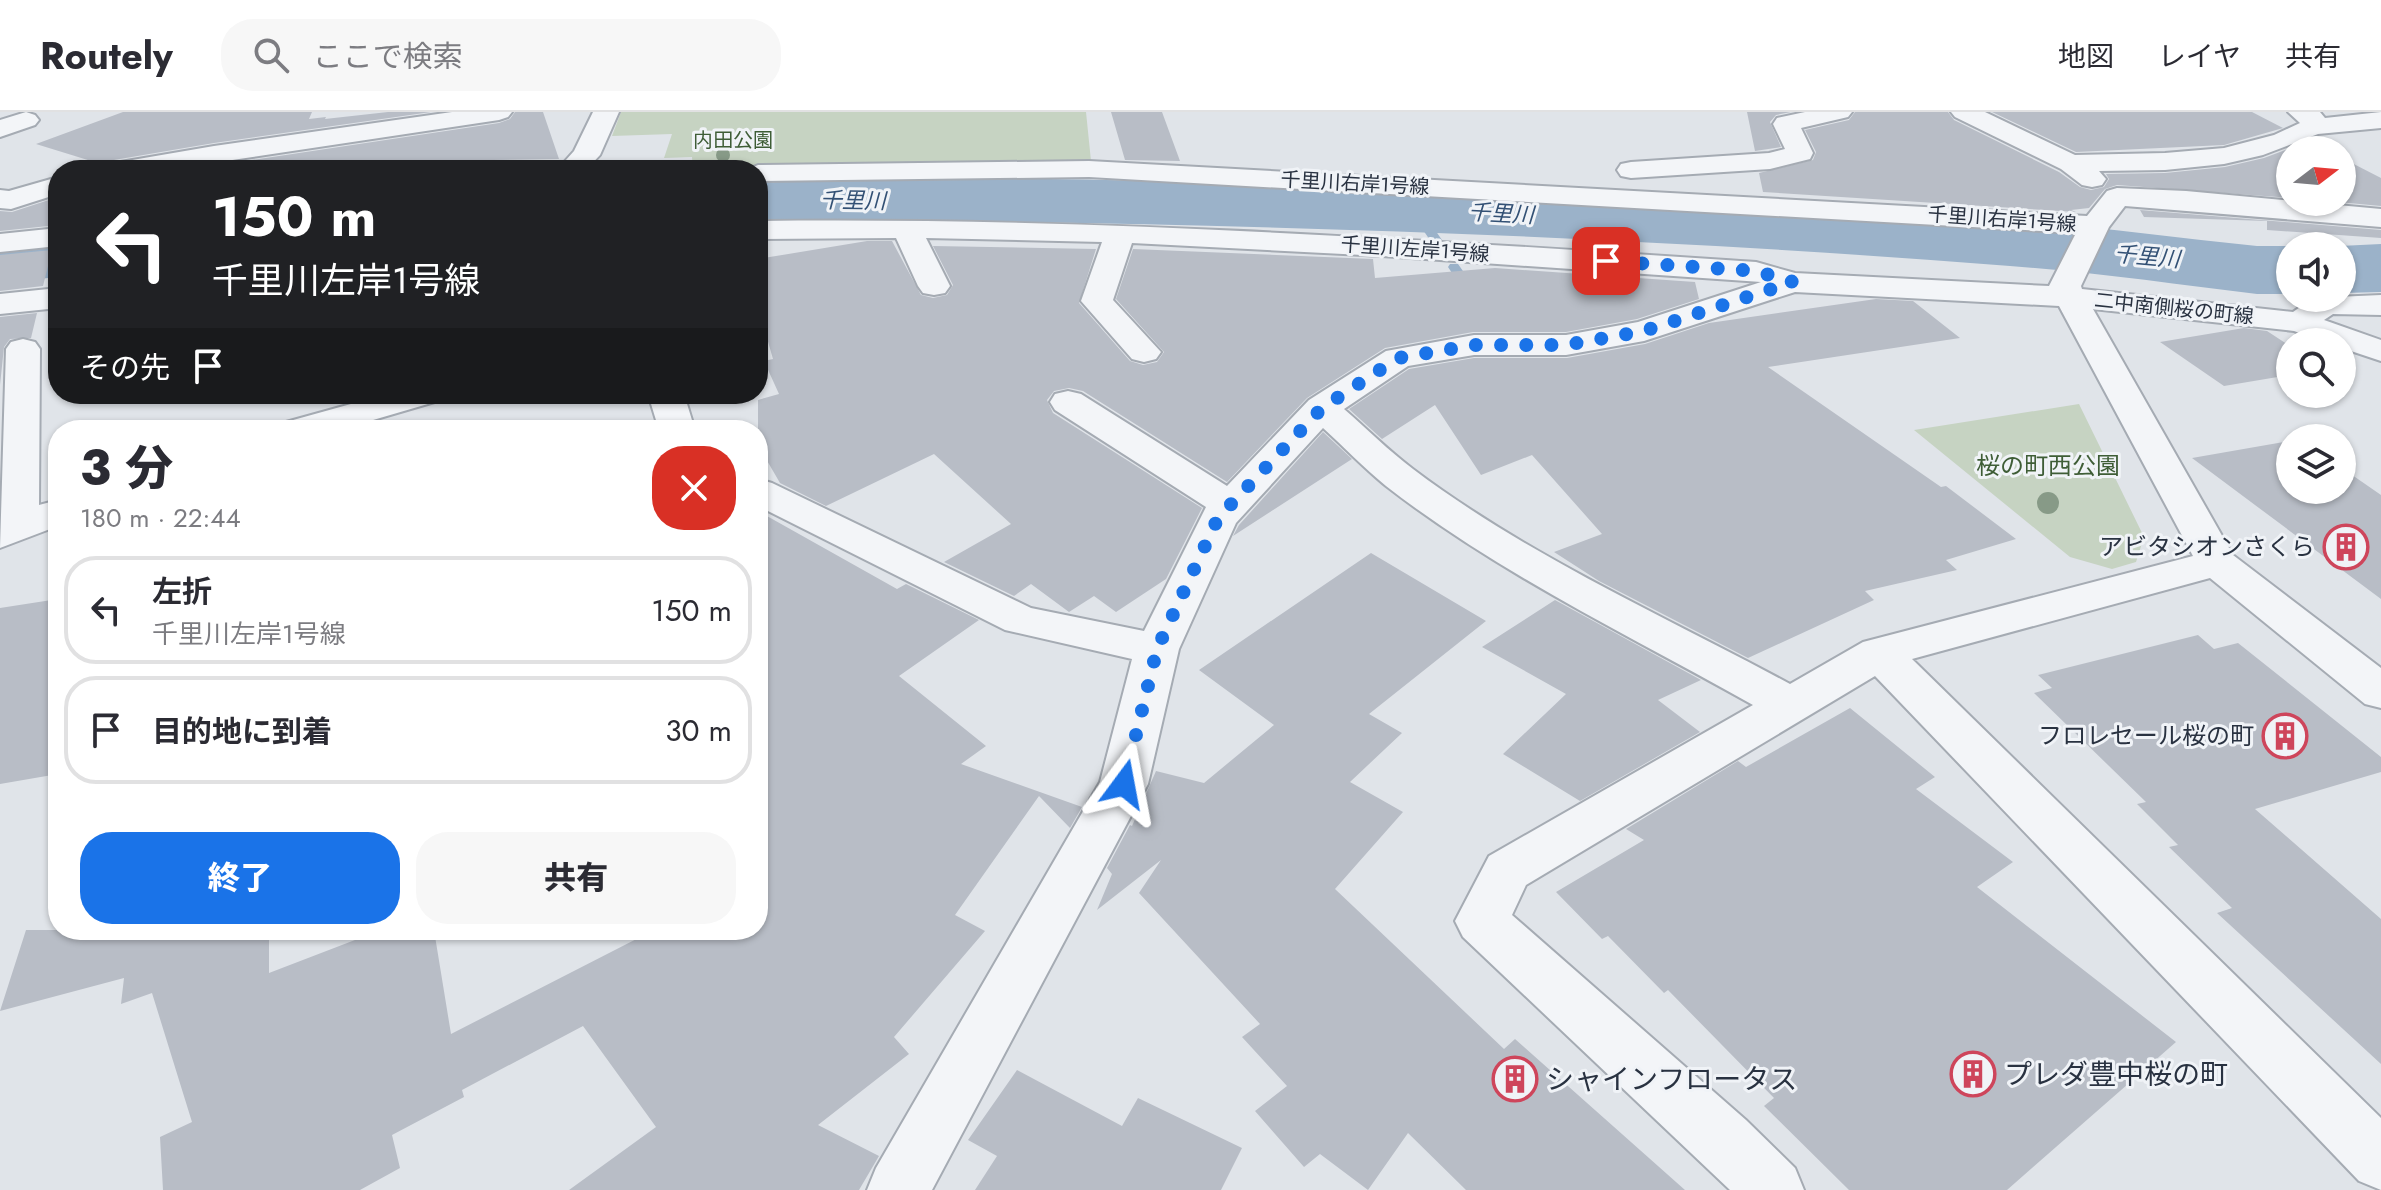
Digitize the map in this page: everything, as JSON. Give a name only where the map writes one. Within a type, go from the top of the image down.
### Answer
[{"type":"street","points":[[173,160],[217,152],[315,142],[499,112]]},
{"type":"street","points":[[581,160],[606,112]]},
{"type":"street","points":[[1631,170],[1770,161],[1800,153],[1786,124],[1839,112]]},
{"type":"street","points":[[1964,112],[2071,163],[2117,197],[2381,218]]},
{"type":"street","points":[[2071,163],[2215,159],[2280,144],[2307,120],[2377,119]]},
{"type":"street","points":[[0,129],[26,120]]},
{"type":"street","name":"千里川右岸1号線","points":[[768,173],[1089,169],[2094,227]]},
{"type":"street","points":[[4,201],[48,188]]},
{"type":"street","points":[[2117,197],[2094,227],[2068,292],[2217,563],[2381,692]]},
{"type":"street","points":[[906,228],[934,286]]},
{"type":"street","name":"千里川左岸1号線","points":[[768,230],[906,228],[1120,233],[1756,271],[1793,282],[2068,292]]},
{"type":"street","points":[[1120,233],[1097,301],[1144,352]]},
{"type":"street","points":[[0,243],[48,238]]},
{"type":"street","points":[[898,1190],[1124,784],[1157,649],[1218,518],[1322,408],[1398,358],[1474,345],[1566,345],[1644,331],[1793,282]]},
{"type":"street","name":"二中南側桜の町線","points":[[2068,292],[2299,322],[2381,351]]},
{"type":"street","points":[[0,304],[48,299]]},
{"type":"street","points":[[2299,322],[2326,304],[2381,305]]},
{"type":"street","points":[[23,349],[10,530],[48,516]]},
{"type":"street","points":[[1068,402],[1230,505]]},
{"type":"street","points":[[306,417],[374,404]]},
{"type":"street","points":[[1322,408],[1408,483],[1443,506],[1510,548],[1790,705]]},
{"type":"street","points":[[768,496],[1020,620],[1157,649]]},
{"type":"street","points":[[1773,1190],[1725,1141],[1482,921],[1507,871],[1879,653],[2217,563]]},
{"type":"street","points":[[1879,653],[2381,1160]]},
{"type":"green space","name":"内田公園","points":[[621,112],[1086,112],[1091,161],[768,166],[768,160],[664,158],[672,134],[612,136]]},
{"type":"green space","name":"桜の町西公園","points":[[2079,404],[2144,537],[2136,562],[2112,569],[2070,557],[1914,430]]},
{"type":"building","points":[[123,112],[312,112],[309,119],[325,119],[388,112],[431,112],[114,160],[88,160],[36,144]]},
{"type":"building","points":[[515,112],[543,112],[559,159],[252,160],[499,123],[510,119]]},
{"type":"building","points":[[1111,112],[1162,112],[1180,161],[1125,160]]},
{"type":"building","points":[[1747,112],[1791,112],[1776,115],[1770,122],[1781,147],[1755,151]]},
{"type":"building","points":[[1855,112],[1948,112],[1954,120],[2091,190],[2104,187],[2109,179],[2106,174],[2165,173],[2225,167],[2276,153],[2276,197],[2117,185],[2105,189],[2089,208],[2071,210],[2076,212],[1763,192],[1759,173],[1813,160],[1816,152],[1805,130],[1849,120]]},
{"type":"building","points":[[1992,112],[2252,112],[2283,128],[2224,145],[2076,152]]},
{"type":"building","points":[[2356,165],[2381,178],[2381,206],[2356,204]]},
{"type":"building","points":[[48,200],[48,226],[0,231],[0,211],[12,212]]},
{"type":"building","points":[[2140,210],[2381,230],[2381,238],[2356,236],[2356,232],[2267,230],[2267,221],[2144,217]]},
{"type":"building","points":[[867,241],[892,241],[921,295],[933,298],[947,295],[953,285],[933,246],[1096,249],[1079,303],[1130,361],[1143,365],[1157,362],[1164,352],[1116,299],[1133,249],[1373,259],[1375,278],[1495,268],[1695,282],[1699,299],[1637,319],[1566,332],[1473,332],[1385,348],[1307,398],[1227,482],[1083,391],[1069,388],[1054,391],[1047,400],[1053,413],[1202,508],[1166,579],[1116,612],[1094,596],[1069,612],[1031,584],[1014,596],[944,562],[1011,524],[934,454],[826,506],[780,483],[768,462],[768,420],[758,420],[758,404],[768,404],[768,397],[779,394],[768,370],[768,360],[773,359],[768,342],[768,257]]},
{"type":"building","points":[[48,250],[43,286],[0,291],[0,255]]},
{"type":"building","points":[[1876,299],[1913,301],[1960,338],[1768,367],[1941,487],[1946,486],[2016,539],[1946,560],[1957,570],[1865,591],[1874,600],[1748,658],[1599,581],[1554,552],[1602,534],[1532,455],[1481,475],[1435,405],[1382,439],[1349,409],[1409,369],[1474,358],[1567,358],[1645,344],[1709,323]]},
{"type":"building","points":[[37,313],[31,338],[10,339],[4,347],[0,385],[0,317]]},
{"type":"building","points":[[2244,328],[2267,331],[2276,337],[2276,377],[2224,386],[2160,342]]},
{"type":"building","points":[[1323,432],[1352,459],[1233,536],[1239,525]]},
{"type":"building","name":"アビタシオンさくら","points":[[2276,443],[2276,504],[2356,504],[2356,478],[2381,495],[2381,599],[2192,458]]},
{"type":"building","points":[[768,517],[897,589],[906,584],[979,620],[899,676],[986,746],[961,764],[1082,807],[1070,828],[1039,796],[955,915],[985,931],[894,1037],[909,1054],[818,1125],[879,1156],[859,1190],[569,1190],[656,1127],[583,1026],[462,1090],[464,1097],[392,1135],[400,1168],[360,1190],[163,1190],[160,1137],[192,1122],[152,993],[121,1004],[124,978],[0,1011],[26,930],[48,930],[48,940],[269,940],[269,973],[355,940],[436,940],[451,1034],[634,940],[768,940]]},
{"type":"building","points":[[1371,553],[1486,621],[1369,714],[1402,733],[1350,782],[1403,812],[1335,889],[1504,1049],[1515,1039],[1685,1190],[1466,1190],[1408,1133],[1368,1190],[1320,1154],[1304,1167],[1255,1111],[1287,1086],[1242,1037],[1260,1024],[1139,893],[1161,860],[1097,910],[1112,874],[1107,868],[1132,826],[1156,771],[1204,783],[1274,725],[1199,670]]},
{"type":"building","points":[[1555,600],[1701,680],[1658,700],[1700,732],[1580,801],[1503,754],[1566,694],[1482,647]]},
{"type":"building","points":[[48,601],[48,776],[0,784],[0,608]]},
{"type":"building","points":[[2198,635],[2214,649],[2238,643],[2381,757],[2381,772],[2255,809],[2381,919],[2381,1064],[2217,913],[2232,908],[2169,847],[2178,845],[2137,804],[2146,802],[2034,693],[2052,688],[2038,675]]},
{"type":"building","points":[[1850,708],[1935,777],[1916,789],[2013,862],[1977,887],[2176,1042],[2007,1190],[1849,1190],[1764,1106],[1774,1098],[1668,990],[1664,993],[1608,936],[1602,939],[1556,892],[1644,840],[1626,829],[1738,761],[1746,767]]},
{"type":"building","points":[[1017,1070],[1122,1126],[1138,1098],[1242,1148],[1221,1190],[975,1190],[997,1156],[968,1140]]},
{"type":"waterway","name":"千里川","points":[[768,198],[1012,199],[1414,208],[2012,243],[2276,270]]},
{"type":"waterway","points":[[1414,208],[1438,243]]},
{"type":"waterway","name":"千里川","points":[[0,260],[48,255]]},
{"type":"waterway","points":[[1454,267],[1471,291]]},
{"type":"waterway","name":"千里川","points":[[2356,269],[2381,268]]},
{"type":"place","name":"アビタシオンさくら","points":[[2346,547]]},
{"type":"place","name":"フロレセール桜の町","points":[[2285,736]]},
{"type":"place","name":"プレダ豊中桜の町","points":[[1973,1074]]},
{"type":"place","name":"シャインフロータス","points":[[1515,1079]]},
{"type":"route","points":[[1124,784],[1157,649],[1218,518],[1322,408],[1398,358],[1474,345],[1551,347],[1644,331],[1793,282],[1756,271],[1606,261]]}]
